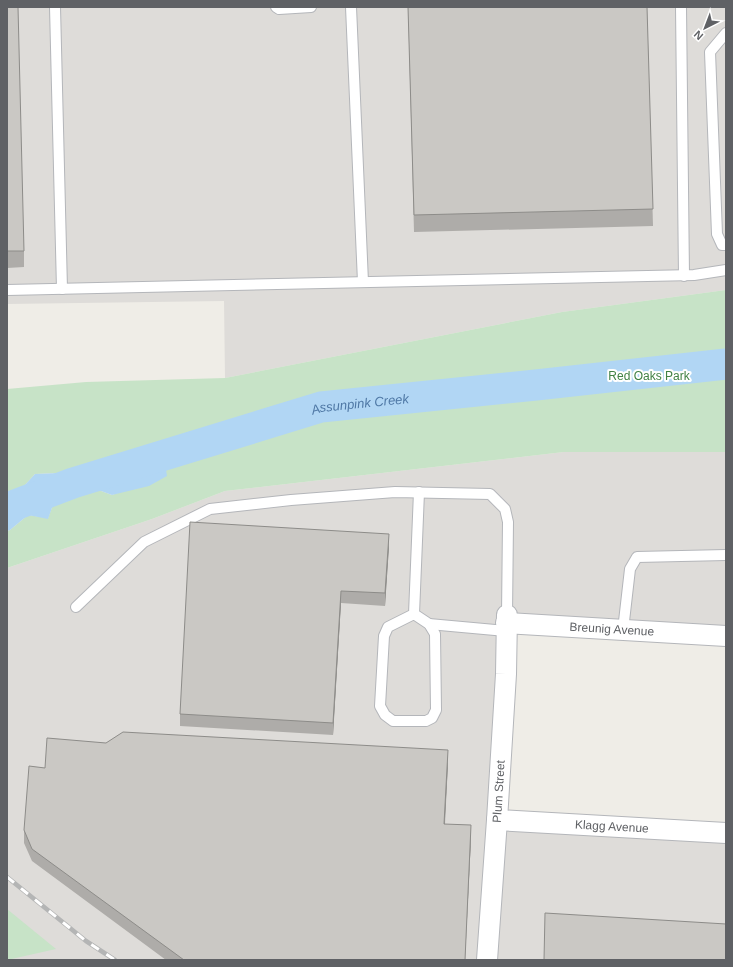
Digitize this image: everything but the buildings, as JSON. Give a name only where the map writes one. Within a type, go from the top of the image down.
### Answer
[{"type":"street","name":"Breunig Avenue","points":[[507,623],[726,636]]},
{"type":"street","name":"Plum Street","points":[[487,960],[506,674],[507,623]]},
{"type":"street","name":"Klagg Avenue","points":[[497,820],[726,833]]},
{"type":"lane","points":[[55,7],[62,289]]},
{"type":"lane","points":[[276,7],[279,9],[311,7]]},
{"type":"lane","points":[[351,7],[363,282]]},
{"type":"lane","points":[[681,7],[684,276]]},
{"type":"lane","points":[[726,33],[710,52],[717,234],[722,245],[726,245]]},
{"type":"lane","points":[[7,290],[684,276],[726,270]]},
{"type":"lane","points":[[76,607],[144,542],[210,509],[395,492],[490,494],[505,509],[508,522],[507,623],[429,624]]},
{"type":"lane","points":[[414,614],[418,492]]},
{"type":"lane","points":[[623,630],[630,569],[637,558],[726,555]]},
{"type":"lane","points":[[414,614],[429,624],[435,634],[436,710],[432,718],[426,721],[393,721],[385,715],[380,706],[384,636],[388,627],[414,614]]},
{"type":"shaded area","points":[[7,7],[726,7],[726,290],[562,312],[225,378],[224,301],[7,304]]},
{"type":"shaded area","points":[[564,452],[726,452],[726,646],[502,632],[496,823],[726,835],[726,960],[7,960],[7,568],[152,519],[225,491]]},
{"type":"green space","name":"Red Oaks Park","points":[[726,290],[726,452],[564,452],[225,491],[152,519],[7,568],[7,531],[28,515],[48,518],[53,505],[93,488],[112,495],[166,476],[165,463],[117,476],[87,467],[59,473],[35,474],[13,498],[7,496],[7,389],[86,382],[225,378],[562,312]]},
{"type":"green space","points":[[7,909],[56,949],[7,960]]},
{"type":"water","points":[[165,463],[167,476],[149,486],[112,495],[93,488],[53,505],[48,519],[28,515],[7,531],[7,496],[13,498],[35,474],[59,473],[87,467],[118,476]]},
{"type":"waterway","name":"Assunpink Creek","points":[[7,508],[73,483],[321,407],[726,364]]},
{"type":"railway","points":[[7,877],[86,941],[115,960]]}]
